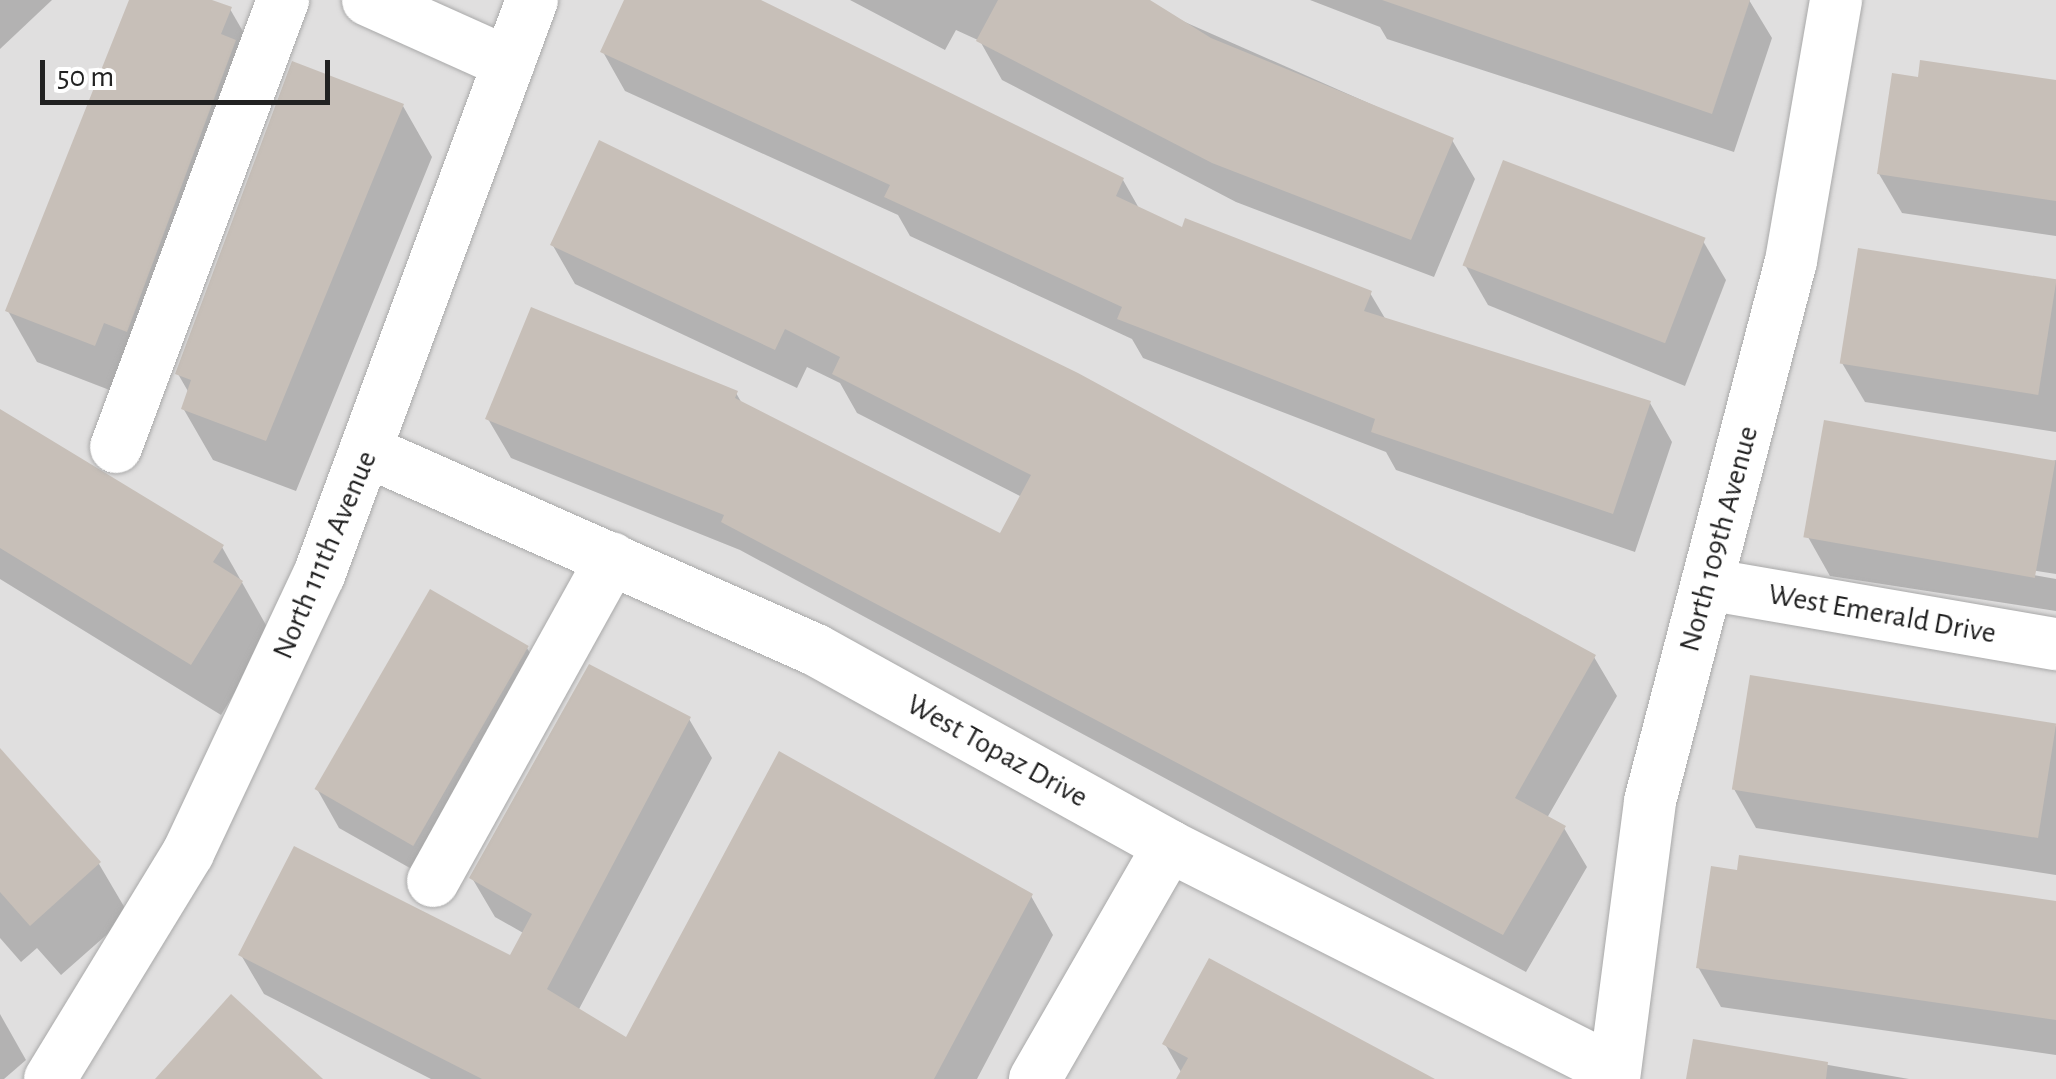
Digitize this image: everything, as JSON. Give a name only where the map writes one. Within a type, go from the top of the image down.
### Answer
[{"type":"street","points":[[116,447],[284,0]]},
{"type":"street","points":[[368,0],[508,62]]},
{"type":"street","name":"North 111th Avenue","points":[[50,1079],[227,778],[370,452],[532,0]]},
{"type":"street","name":"North 109th Avenue","points":[[1614,1075],[1650,801],[1791,261],[1836,0]]},
{"type":"street","name":"West Topaz Drive","points":[[370,452],[816,650],[1169,846],[1614,1075]]},
{"type":"street","points":[[433,881],[612,558]]},
{"type":"street","name":"West Emerald Drive","points":[[1707,584],[2056,644]]},
{"type":"street","points":[[1035,1079],[1169,846]]},
{"type":"shaded area","points":[[0,0],[2056,0],[2056,1079],[0,1079]]},
{"type":"building","points":[[129,0],[212,0],[232,7],[221,34],[236,40],[127,332],[104,323],[95,346],[5,311]]},
{"type":"building","points":[[624,0],[761,0],[1124,178],[1116,196],[1182,227],[1185,218],[1372,291],[1364,311],[1651,401],[1613,514],[1371,432],[1375,419],[1117,319],[1122,307],[884,197],[890,185],[600,52]]},
{"type":"building","points":[[998,0],[1150,0],[1211,38],[1454,138],[1411,240],[1212,163],[976,41]]},
{"type":"building","points":[[1382,0],[1750,0],[1712,114]]},
{"type":"building","points":[[1920,60],[2056,80],[2056,201],[1877,174],[1892,73],[1918,77]]},
{"type":"building","points":[[292,61],[404,104],[266,441],[181,409],[191,380],[175,374]]},
{"type":"building","points":[[599,140],[1078,373],[1596,655],[1515,798],[1566,826],[1503,935],[721,522],[724,515],[485,419],[531,307],[738,391],[735,398],[1000,533],[1031,475],[832,374],[840,357],[785,329],[775,350],[550,245]]},
{"type":"building","points":[[1503,160],[1706,238],[1665,343],[1463,265]]},
{"type":"building","points":[[1858,248],[2056,279],[2038,395],[1840,364]]},
{"type":"building","points":[[0,409],[224,545],[213,562],[243,581],[191,665],[0,548]]},
{"type":"building","points":[[1824,420],[2055,461],[2035,578],[1803,537]]},
{"type":"building","points":[[430,589],[529,646],[413,846],[314,789]]},
{"type":"building","points":[[589,664],[691,717],[547,989],[626,1037],[779,751],[1033,894],[934,1079],[482,1079],[238,955],[294,846],[510,955],[532,914],[469,878]]},
{"type":"building","points":[[1750,675],[2056,723],[2038,838],[1732,790]]},
{"type":"building","points":[[0,748],[101,862],[30,926],[0,892]]},
{"type":"building","points":[[1739,855],[2056,901],[2056,1020],[1696,968],[1711,866],[1737,870]]},
{"type":"building","points":[[1209,958],[1435,1079],[1176,1079],[1188,1058],[1162,1044]]},
{"type":"building","points":[[231,994],[323,1079],[155,1079]]},
{"type":"building","points":[[1693,1039],[1828,1062],[1826,1079],[1686,1079]]}]
